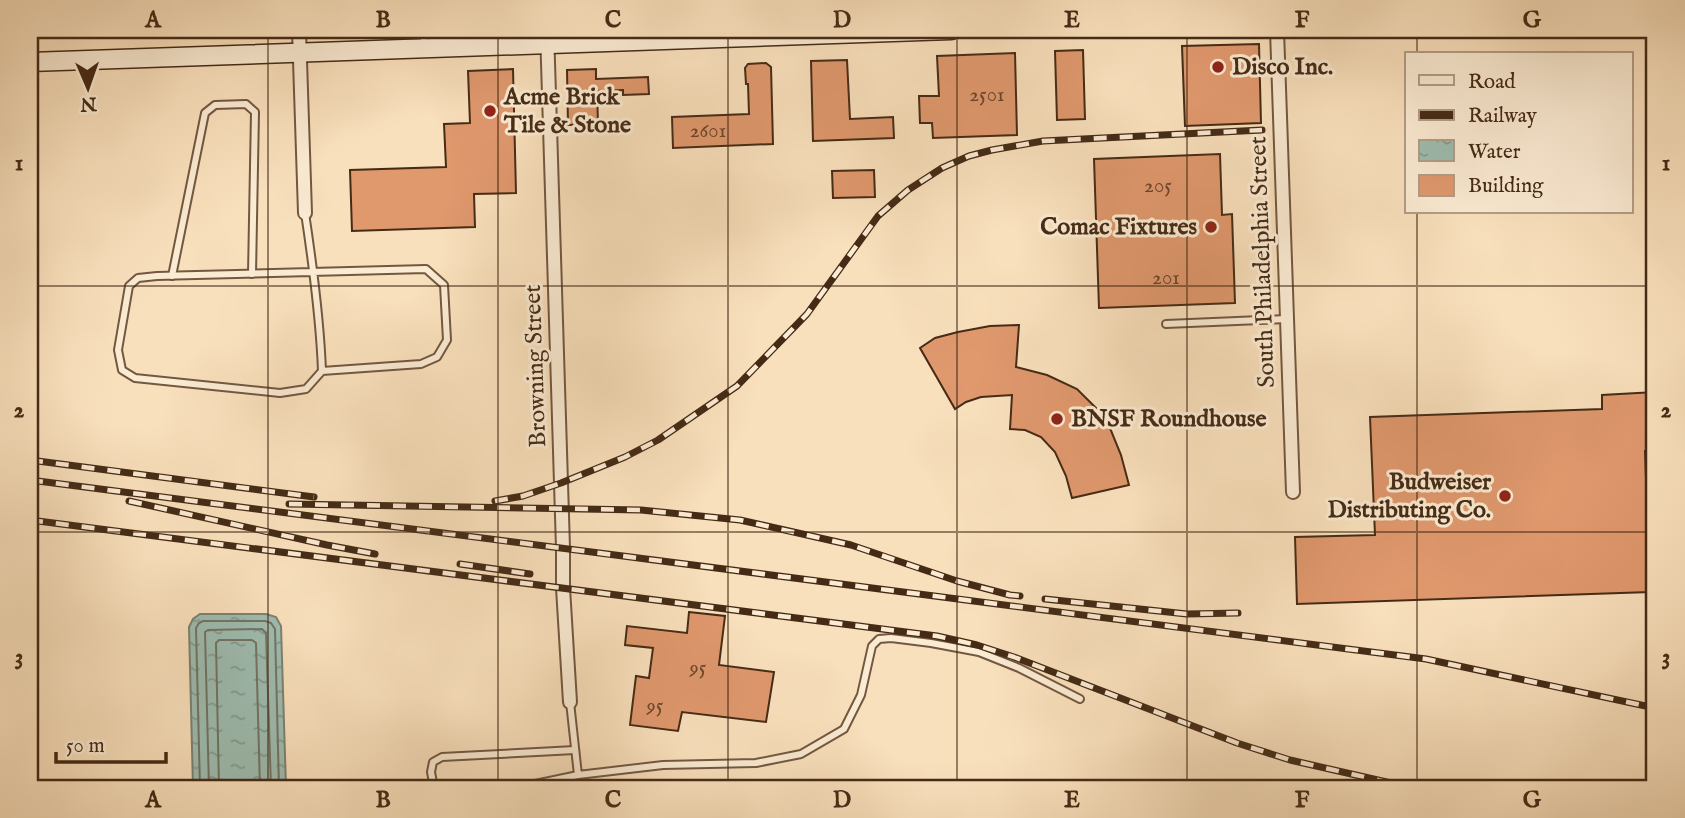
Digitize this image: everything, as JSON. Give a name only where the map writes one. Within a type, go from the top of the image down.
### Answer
[{"type":"main road","points":[[30,62],[424,48],[548,37],[951,30]]},
{"type":"street","points":[[299,30],[305,214]]},
{"type":"street","name":"South Philadelphia Street","points":[[1277,30],[1293,492]]},
{"type":"street","name":"Browning Street","points":[[548,37],[563,588],[570,702]]},
{"type":"lane","points":[[424,30],[424,48]]},
{"type":"lane","points":[[173,275],[205,113],[215,105],[246,104],[255,112],[252,274]]},
{"type":"lane","points":[[305,214],[313,272],[320,336],[321,371],[306,389],[280,393],[135,378],[122,370],[118,350],[129,286],[138,278],[173,275],[252,274],[313,272],[426,269],[444,285],[447,340],[437,358],[421,364],[321,371]]},
{"type":"lane","points":[[1166,324],[1286,320]]},
{"type":"lane","points":[[516,788],[578,775],[663,765],[756,763],[801,754],[844,729],[861,695],[872,646],[879,639],[931,643],[979,652],[1019,668],[1080,699]]},
{"type":"lane","points":[[570,702],[578,775]]},
{"type":"lane","points":[[434,788],[431,772],[433,762],[442,757],[575,750]]},
{"type":"water","points":[[200,614],[266,614],[276,617],[281,626],[286,788],[193,788],[189,627],[193,619]]},
{"type":"building","points":[[1259,44],[1261,123],[1185,126],[1182,46]]},
{"type":"building","points":[[1083,50],[1085,119],[1057,120],[1055,51]]},
{"type":"building","points":[[1015,53],[1017,135],[933,138],[932,123],[920,123],[919,96],[939,96],[937,56]]},
{"type":"building","points":[[847,60],[850,119],[893,117],[894,138],[813,141],[811,61]]},
{"type":"building","points":[[766,63],[771,67],[773,144],[673,148],[672,117],[749,114],[745,68],[748,64]]},
{"type":"building","points":[[513,69],[516,193],[474,194],[475,227],[352,231],[350,170],[446,167],[444,124],[470,123],[468,71]]},
{"type":"building","points":[[596,69],[596,79],[648,77],[649,94],[623,95],[623,90],[597,91],[598,124],[568,125],[567,70]]},
{"type":"building","points":[[1220,154],[1222,215],[1232,214],[1235,303],[1099,308],[1094,159]]},
{"type":"building","points":[[874,170],[875,197],[833,198],[832,171]]},
{"type":"building","name":"BNSF Roundhouse","points":[[1019,325],[1016,367],[1047,375],[1077,389],[1096,408],[1110,428],[1129,485],[1072,498],[1055,452],[1041,437],[1025,430],[1010,429],[1012,395],[981,397],[955,409],[920,348],[935,338],[958,332],[990,326]]},
{"type":"building","points":[[1655,392],[1655,450],[1645,451],[1650,592],[1297,604],[1295,537],[1375,535],[1370,417],[1602,409],[1602,395]]},
{"type":"building","points":[[689,612],[725,616],[719,665],[774,672],[766,722],[682,712],[678,731],[630,725],[636,676],[649,678],[653,648],[625,645],[627,626],[687,633]]},
{"type":"railway","points":[[495,501],[523,496],[625,457],[658,440],[737,386],[807,314],[878,216],[908,190],[942,168],[969,156],[1043,141],[1262,130]]},
{"type":"railway","points":[[30,460],[314,497]]},
{"type":"railway","points":[[30,480],[1426,659],[1655,708]]},
{"type":"railway","points":[[129,501],[375,554]]},
{"type":"railway","points":[[289,504],[641,510],[740,520],[851,545],[957,581],[1020,596]]},
{"type":"railway","points":[[30,520],[937,636],[1014,657],[1237,743],[1290,760],[1391,783],[1427,788]]},
{"type":"railway","points":[[460,564],[530,574]]},
{"type":"railway","points":[[1045,599],[1187,614],[1238,613]]},
{"type":"place","name":"Disco Inc.","points":[[1218,67]]},
{"type":"place","name":"Acme Brick Tile & Stone","points":[[490,111]]},
{"type":"place","name":"Comac Fixtures","points":[[1211,227]]},
{"type":"place","name":"BNSF Roundhouse","points":[[1057,419]]},
{"type":"place","name":"Budweiser Distributing Co.","points":[[1505,496]]}]
